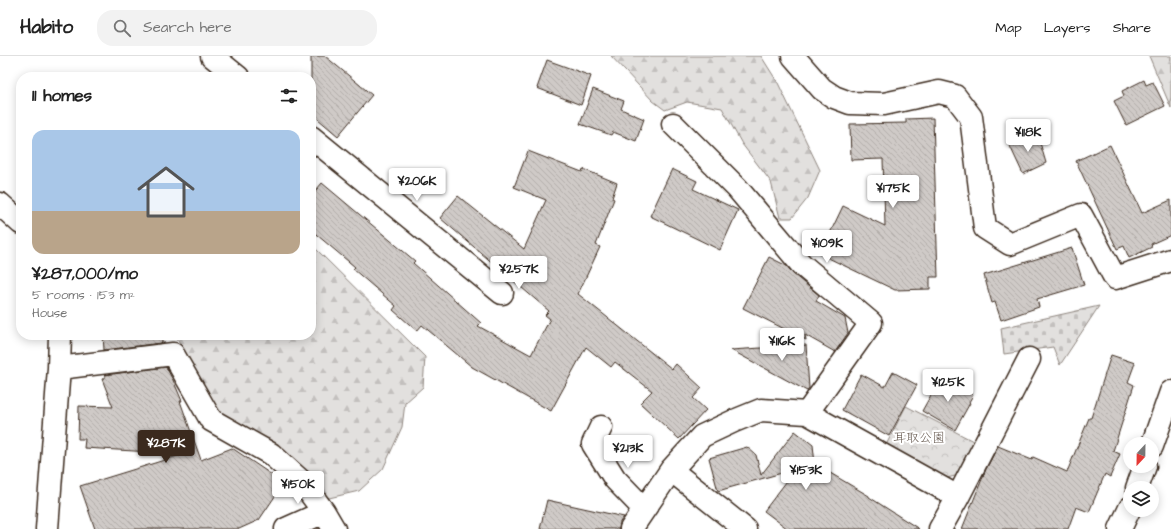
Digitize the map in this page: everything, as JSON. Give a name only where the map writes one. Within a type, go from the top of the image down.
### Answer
[{"type":"street","points":[[212,56],[232,72]]},
{"type":"street","points":[[793,56],[822,89],[834,97],[850,103],[884,104],[939,92],[955,96],[971,117],[985,228],[1010,244],[1081,215],[1115,278],[1171,260]]},
{"type":"street","points":[[673,124],[737,188],[801,264],[871,323],[806,413]]},
{"type":"street","points":[[316,141],[502,293]]},
{"type":"street","points":[[0,204],[16,218]]},
{"type":"street","points":[[47,529],[60,340]]},
{"type":"street","points":[[59,368],[173,354],[211,420],[271,454],[302,481],[329,521],[286,529]]},
{"type":"street","points":[[940,529],[1030,359]]},
{"type":"street","points":[[1155,437],[1171,392]]},
{"type":"street","points":[[631,529],[671,470],[702,436],[761,410],[806,413],[958,497]]},
{"type":"street","points":[[602,427],[593,444],[615,479],[644,509]]},
{"type":"street","points":[[671,470],[745,529]]},
{"type":"street","points":[[1120,529],[1126,517]]},
{"type":"green space","points":[[611,56],[761,56],[778,83],[820,170],[808,198],[792,218],[780,218],[771,182],[742,144],[722,108],[687,102],[665,110],[653,101]]},
{"type":"green space","points":[[1149,56],[1171,56],[1171,108]]},
{"type":"green space","points":[[316,249],[425,357],[423,387],[405,403],[402,427],[383,469],[359,491],[329,498],[286,453],[219,413],[178,340],[316,340]]},
{"type":"green space","points":[[1099,306],[1060,365],[1053,347],[1004,354],[1001,328]]},
{"type":"green space","name":"耳取公園","points":[[906,406],[977,443],[959,475],[947,478],[886,445]]},
{"type":"building","points":[[311,56],[325,56],[372,95],[338,136],[316,117],[316,72],[311,72]]},
{"type":"building","points":[[547,60],[591,76],[581,105],[537,88]]},
{"type":"building","points":[[1144,80],[1146,85],[1153,82],[1165,106],[1126,125],[1114,101],[1124,96],[1122,91]]},
{"type":"building","points":[[593,89],[624,101],[621,109],[644,119],[636,141],[613,132],[611,135],[580,124]]},
{"type":"building","points":[[933,118],[938,277],[930,277],[930,289],[895,290],[820,254],[843,206],[885,226],[883,159],[851,160],[850,124],[906,123],[906,119]]},
{"type":"building","points":[[1034,132],[1041,146],[1046,163],[1023,174],[1009,144]]},
{"type":"building","points":[[1110,145],[1142,213],[1171,200],[1171,235],[1151,244],[1152,247],[1129,258],[1124,246],[1117,249],[1076,161]]},
{"type":"building","points":[[528,151],[582,172],[583,169],[617,183],[612,198],[614,199],[596,245],[600,247],[578,294],[672,369],[676,364],[702,388],[693,398],[706,410],[679,439],[640,403],[652,391],[615,362],[611,367],[586,347],[551,411],[472,367],[422,325],[417,331],[393,310],[396,306],[353,269],[355,267],[316,234],[316,190],[322,183],[415,261],[413,263],[481,323],[478,326],[531,355],[550,319],[545,315],[549,311],[440,218],[458,196],[524,249],[546,200],[514,187]]},
{"type":"building","points":[[672,169],[697,181],[693,189],[738,210],[720,250],[650,216]]},
{"type":"building","points":[[1072,248],[1084,285],[1037,299],[1039,307],[1001,320],[995,302],[992,303],[984,275]]},
{"type":"building","points":[[769,257],[787,266],[793,274],[819,295],[816,301],[845,318],[848,333],[835,352],[805,335],[806,340],[743,308]]},
{"type":"building","points":[[103,340],[162,340],[162,343],[104,350]]},
{"type":"building","points":[[806,345],[809,388],[807,391],[731,350]]},
{"type":"building","points":[[1111,355],[1135,363],[1128,382],[1134,385],[1113,451],[1120,454],[1110,477],[1105,474],[1089,512],[1076,507],[1068,529],[962,529],[986,469],[998,446],[1032,460],[1033,457],[1067,472],[1089,418],[1091,418]]},
{"type":"building","points":[[166,367],[182,401],[180,401],[201,460],[232,448],[284,483],[259,520],[239,529],[95,529],[80,486],[184,454],[84,448],[85,439],[78,439],[79,406],[113,407],[102,379],[105,378],[105,375]]},
{"type":"building","points":[[893,372],[917,385],[889,436],[842,410],[861,374],[885,387]]},
{"type":"building","points":[[941,377],[973,395],[955,430],[922,411]]},
{"type":"building","points":[[795,431],[813,445],[815,464],[869,496],[919,529],[788,529],[764,511],[796,469],[718,491],[709,458],[747,447],[756,455],[761,475]]},
{"type":"building","points":[[547,500],[624,517],[620,522],[619,529],[540,529]]}]
